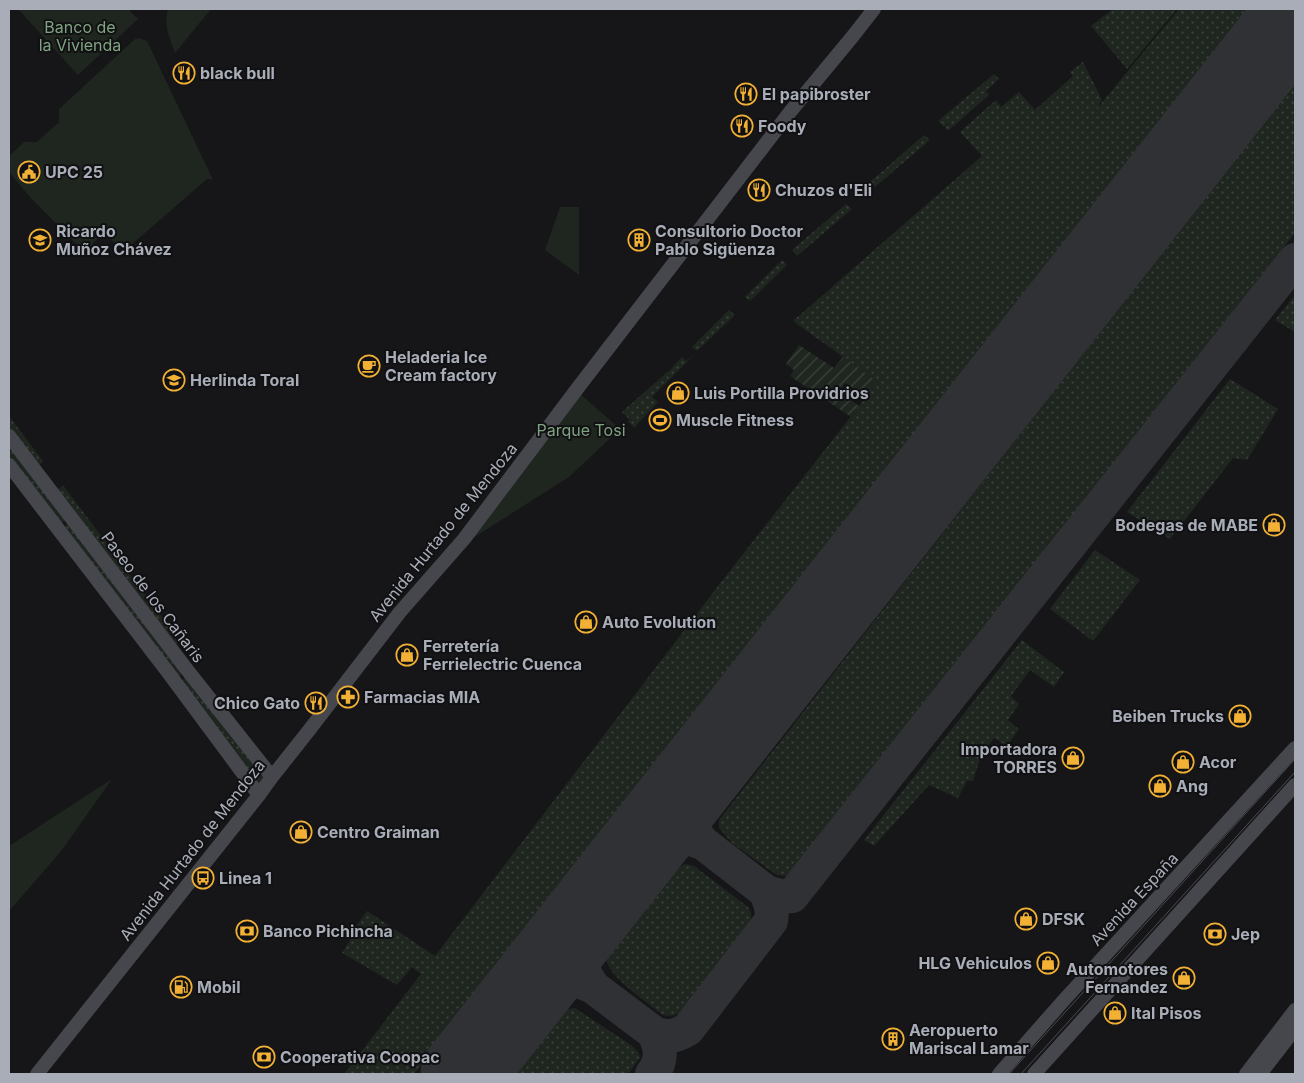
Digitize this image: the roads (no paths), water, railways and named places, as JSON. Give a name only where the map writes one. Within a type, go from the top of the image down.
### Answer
[{"type":"main road","name":"Avenida Hurtado de Mendoza","points":[[37,1074],[259,795],[400,612],[464,539],[778,128],[874,9]]},
{"type":"main road","name":"Paseo de los Cañaris","points":[[9,436],[178,659],[272,777]]},
{"type":"main road","name":"Paseo de los Cañaris","points":[[9,465],[259,795]]},
{"type":"main road","name":"Avenida España","points":[[999,1074],[1064,1000],[1295,748]]},
{"type":"main road","points":[[1034,1074],[1295,785]]},
{"type":"main road","points":[[1246,1074],[1295,1010]]},
{"type":"main road","points":[[1260,1074],[1295,1029]]},
{"type":"tram line","points":[[1009,1074],[1295,759]]},
{"type":"tram line","points":[[1021,1074],[1295,772]]},
{"type":"place","name":"black bull","points":[[184,73]]},
{"type":"place","name":"El papibroster","points":[[746,94]]},
{"type":"place","name":"Foody","points":[[742,126]]},
{"type":"place","name":"UPC 25","points":[[29,172]]},
{"type":"place","name":"Chuzos d'Eli","points":[[759,190]]},
{"type":"place","name":"Ricardo Muñoz Chávez","points":[[40,240]]},
{"type":"place","name":"Consultorio Doctor Pablo Sigüenza","points":[[639,240]]},
{"type":"place","name":"Heladeria Ice Cream factory","points":[[369,366]]},
{"type":"place","name":"Herlinda Toral","points":[[174,380]]},
{"type":"place","name":"Luis Portilla Providrios","points":[[678,393]]},
{"type":"place","name":"Muscle Fitness","points":[[660,420]]},
{"type":"place","name":"Bodegas de MABE","points":[[1274,525]]},
{"type":"place","name":"Auto Evolution","points":[[586,622]]},
{"type":"place","name":"Ferretería Ferrielectric Cuenca","points":[[407,655]]},
{"type":"place","name":"Farmacias MIA","points":[[348,697]]},
{"type":"place","name":"Chico Gato","points":[[316,703]]},
{"type":"place","name":"Beiben Trucks","points":[[1240,716]]},
{"type":"place","name":"Importadora TORRES","points":[[1073,758]]},
{"type":"place","name":"Acor","points":[[1183,762]]},
{"type":"place","name":"Ang","points":[[1160,786]]},
{"type":"place","name":"Centro Graiman","points":[[301,832]]},
{"type":"place","name":"Linea 1","points":[[203,878]]},
{"type":"place","name":"DFSK","points":[[1026,919]]},
{"type":"place","name":"Banco Pichincha","points":[[247,931]]},
{"type":"place","name":"Jep","points":[[1215,934]]},
{"type":"place","name":"HLG Vehiculos","points":[[1048,963]]},
{"type":"place","name":"Automotores Fernandez","points":[[1184,978]]},
{"type":"place","name":"Mobil","points":[[181,987]]},
{"type":"place","name":"Ital Pisos","points":[[1115,1013]]},
{"type":"place","name":"Aeropuerto Mariscal Lamar","points":[[893,1039]]},
{"type":"place","name":"Cooperativa Coopac","points":[[264,1057]]},
{"type":"park label","name":"Banco de la Vivienda","points":[[80,36]]},
{"type":"park label","name":"Parque Tosi","points":[[581,430]]}]
